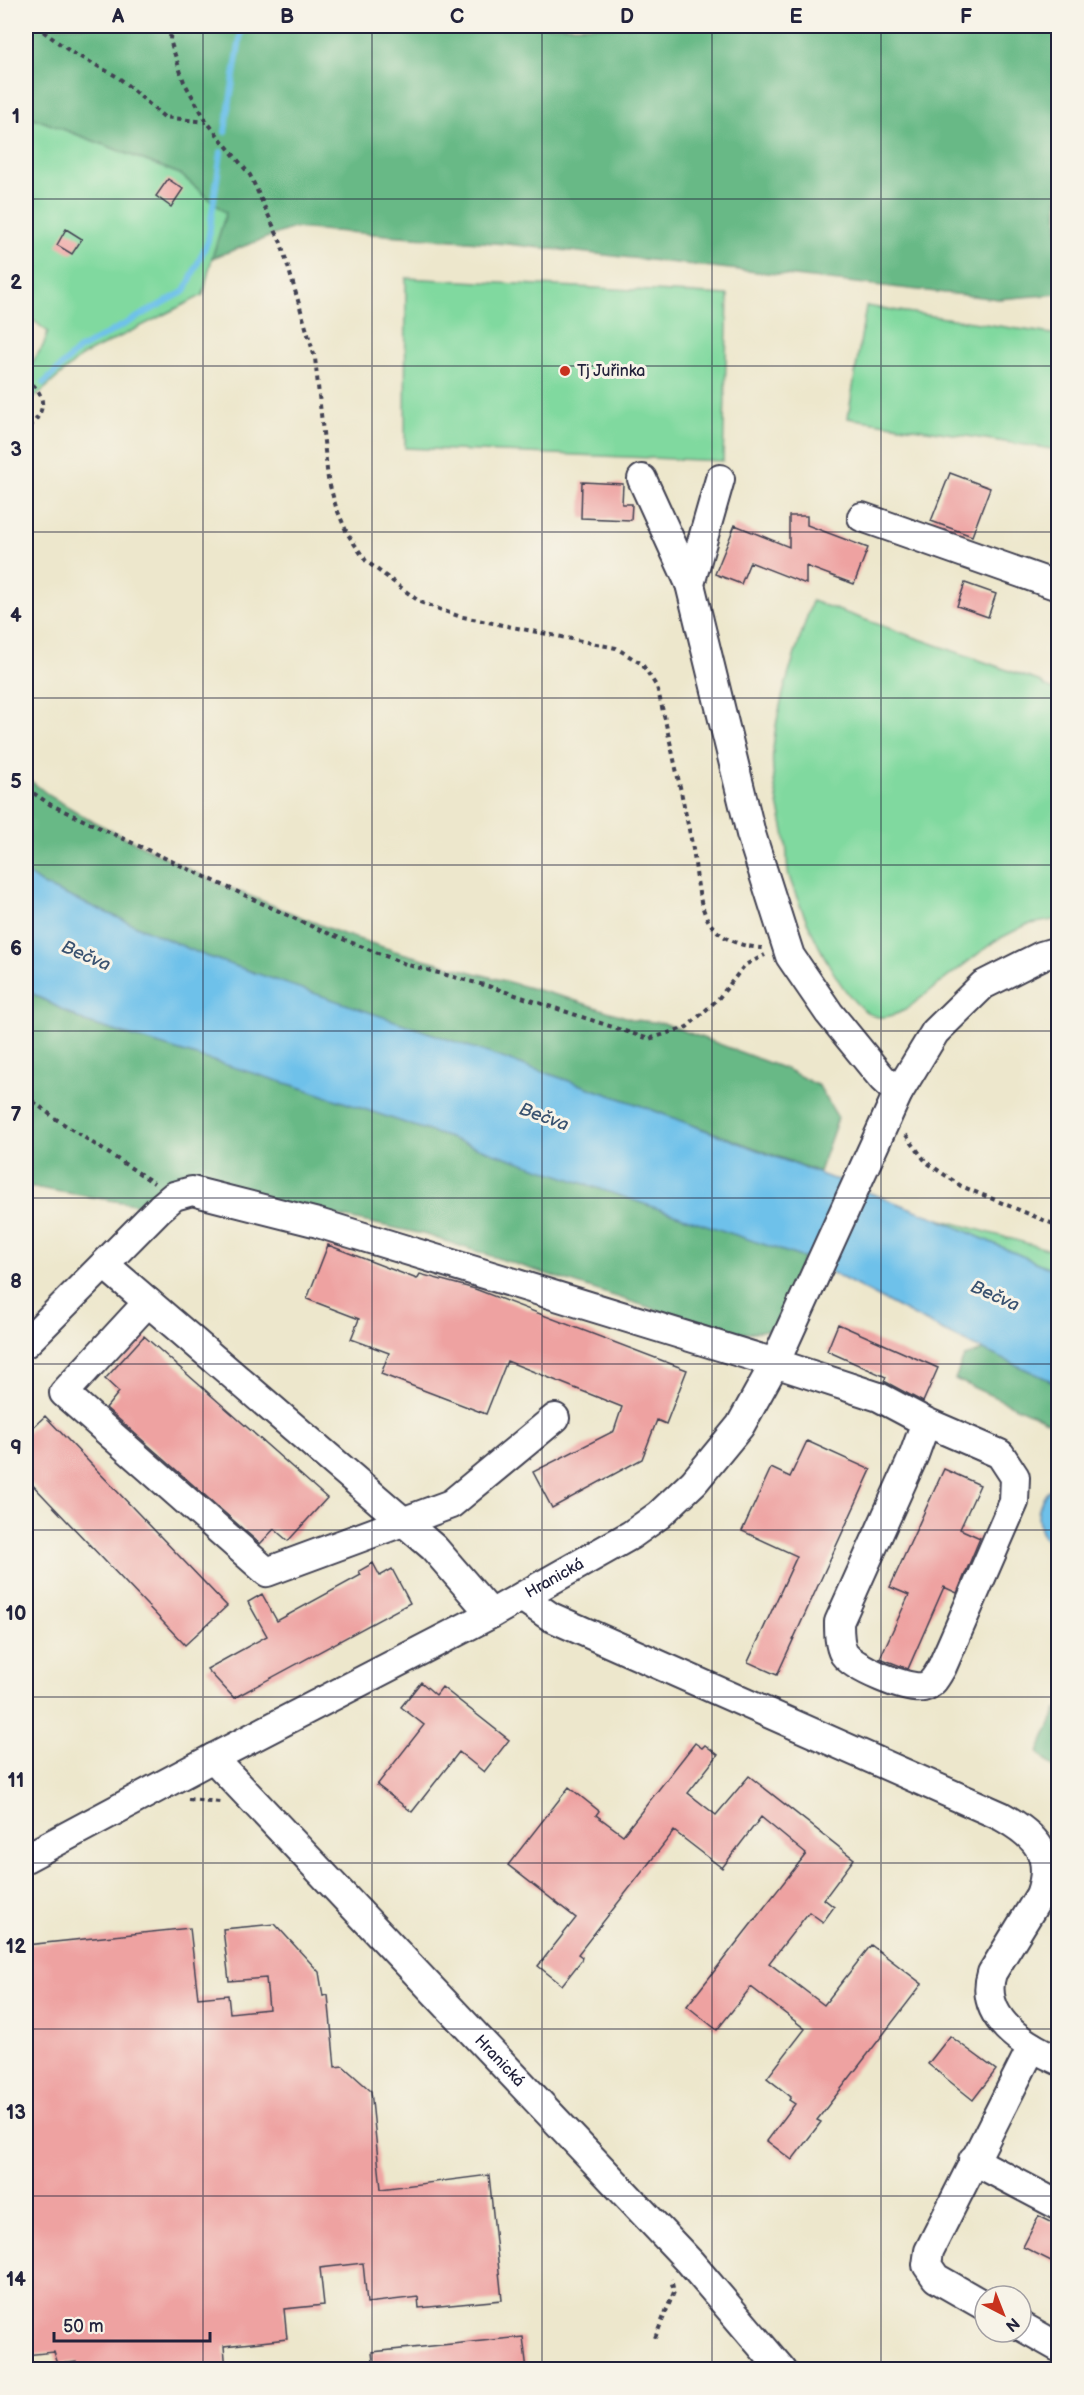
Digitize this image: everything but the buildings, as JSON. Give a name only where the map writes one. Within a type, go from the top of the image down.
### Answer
[{"type":"street","points":[[642,479],[690,584],[751,834],[783,952],[882,1078],[889,1113]]},
{"type":"street","points":[[690,584],[720,479]]},
{"type":"street","points":[[862,517],[1059,586]]},
{"type":"street","name":"Hranická","points":[[26,1858],[491,1614],[631,1535],[672,1503],[727,1444],[740,1426],[775,1363],[889,1113],[935,1032],[983,985],[1041,956],[1059,951]]},
{"type":"street","points":[[26,1343],[174,1196],[182,1192],[203,1192],[318,1223],[879,1397],[926,1422],[1000,1454],[1015,1477],[1014,1502],[934,1680],[925,1686],[907,1688],[850,1662],[842,1651],[839,1622],[914,1455],[926,1422]]},
{"type":"street","points":[[105,1265],[434,1548],[491,1614]]},
{"type":"street","points":[[148,1302],[64,1393],[267,1572],[451,1504],[555,1418]]},
{"type":"street","points":[[525,1595],[529,1602],[551,1617],[1001,1816],[1026,1831],[1043,1854],[1046,1866],[1045,1881],[1040,1895],[1000,1957],[989,1982],[992,2005],[1015,2035],[1032,2048],[1059,2060]]},
{"type":"street","name":"Hranická","points":[[213,1758],[690,2262],[782,2370]]},
{"type":"street","points":[[973,2299],[936,2278],[927,2265],[929,2252],[973,2160],[1032,2048]]},
{"type":"street","points":[[973,2160],[1059,2205]]},
{"type":"street","points":[[1033,2333],[1059,2347]]},
{"type":"path","points":[[36,26],[71,52],[118,77],[164,117],[207,122]]},
{"type":"path","points":[[171,26],[170,40],[184,82],[207,122],[250,175],[281,243],[315,358],[328,479],[347,533],[366,561],[420,602],[458,616],[616,648],[642,664],[657,687],[692,847],[700,898],[708,920],[719,934],[732,941],[750,947],[783,952]]},
{"type":"path","points":[[26,378],[37,388],[43,410],[26,431]]},
{"type":"path","points":[[26,788],[51,805],[325,932],[408,965],[488,986],[649,1039],[687,1027],[718,999],[746,965],[783,952]]},
{"type":"path","points":[[26,1096],[56,1119],[174,1196]]},
{"type":"path","points":[[889,1113],[926,1162],[961,1186],[1059,1226]]},
{"type":"path","points":[[180,1800],[218,1801],[226,1805]]},
{"type":"path","points":[[655,2338],[674,2292],[670,2274]]},
{"type":"green space","points":[[26,26],[1058,26],[1058,294],[999,299],[507,244],[293,228],[212,258],[226,213],[180,174],[26,115]]},
{"type":"green space","points":[[26,115],[180,174],[226,213],[203,295],[82,356],[26,405],[26,372],[43,346],[48,332],[26,315]]},
{"type":"green space","name":"Tj Juřinka","points":[[406,278],[728,295],[723,461],[405,448]]},
{"type":"green space","points":[[866,306],[1058,335],[1058,450],[848,418]]},
{"type":"green space","points":[[812,601],[1041,682],[1044,686],[1058,692],[1058,919],[1026,925],[995,941],[905,1010],[886,1017],[879,1017],[865,1011],[838,979],[813,933],[788,872],[786,844],[773,774],[773,750],[783,693]]},
{"type":"green space","points":[[26,777],[50,796],[92,821],[213,881],[340,933],[398,952],[567,998],[635,1020],[663,1023],[788,1070],[819,1086],[838,1118],[819,1172],[639,1105],[203,955],[43,885],[26,873]]},
{"type":"green space","points":[[26,990],[85,1022],[302,1088],[804,1258],[774,1329],[734,1335],[423,1234],[173,1181],[145,1206],[26,1186]]},
{"type":"green space","points":[[936,1218],[1058,1252],[1058,1272]]},
{"type":"green space","points":[[984,1350],[1058,1384],[1058,1426],[955,1379],[964,1357]]},
{"type":"green space","points":[[1058,1708],[1058,1772],[1038,1752]]},
{"type":"water","name":"Bečva","points":[[26,873],[43,885],[203,955],[639,1105],[936,1218],[1058,1272],[1058,1384],[955,1337],[804,1258],[302,1088],[85,1022],[26,990]]},
{"type":"water","points":[[1058,1483],[1058,1551],[1043,1536],[1038,1517],[1043,1498]]},
{"type":"waterway","points":[[225,132],[242,26]]},
{"type":"waterway","points":[[44,383],[78,350],[185,291],[208,241],[221,152]]},
{"type":"waterway","points":[[26,401],[31,395]]},
{"type":"place","name":"Tj Juřinka","points":[[565,371]]}]
